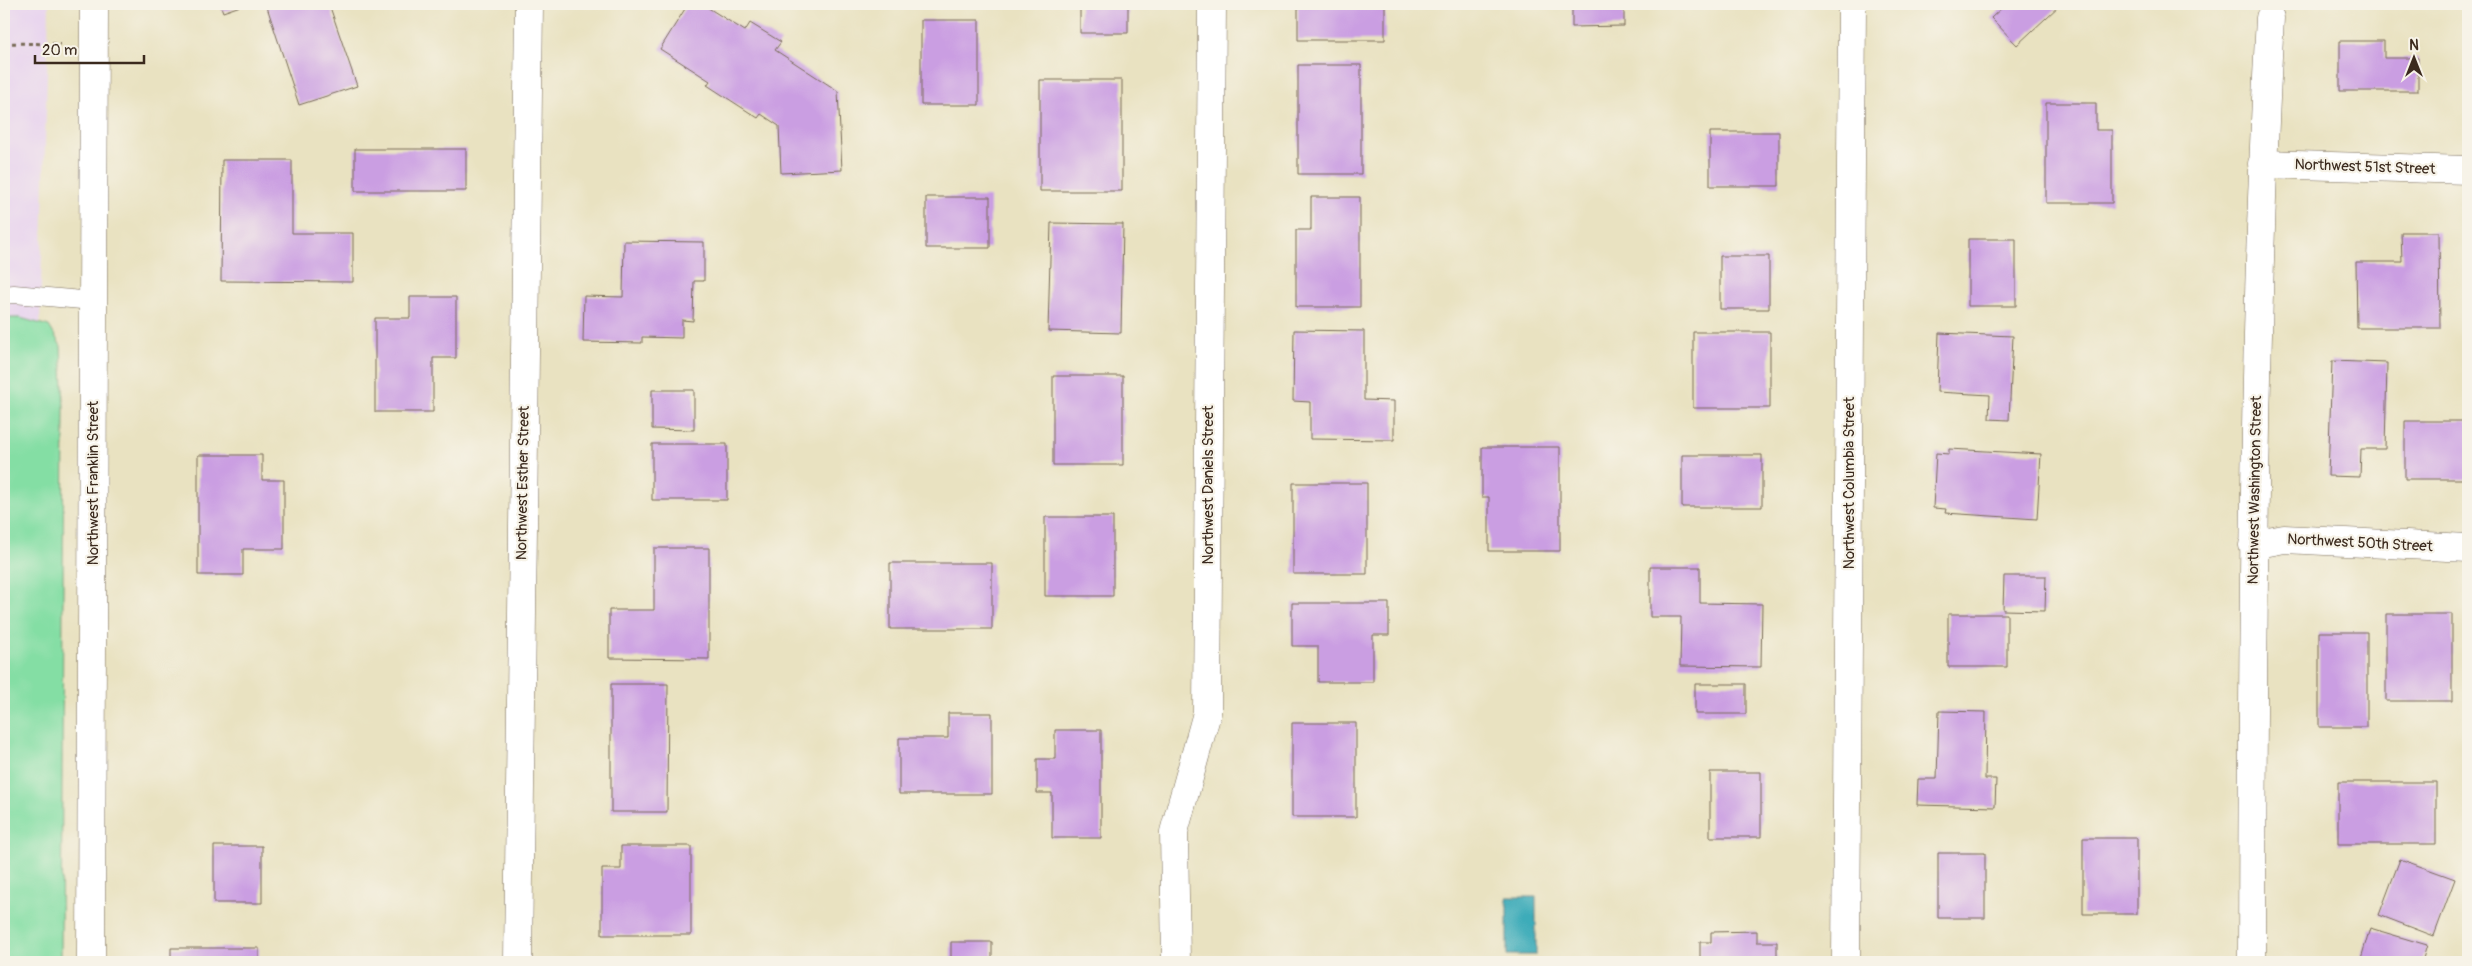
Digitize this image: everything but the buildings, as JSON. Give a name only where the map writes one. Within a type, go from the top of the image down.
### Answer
[{"type":"street","name":"Northwest Franklin Street","points":[[91,962],[94,4]]},
{"type":"street","name":"Northwest Esther Street","points":[[518,962],[529,4]]},
{"type":"street","name":"Northwest Daniels Street","points":[[1176,962],[1174,832],[1207,712],[1212,4]]},
{"type":"street","name":"Northwest Columbia Street","points":[[1846,962],[1852,4]]},
{"type":"street","name":"Northwest Washington Street","points":[[2252,962],[2253,545],[2262,164],[2270,18]]},
{"type":"street","name":"Northwest 51st Street","points":[[2262,164],[2468,170]]},
{"type":"street","name":"Northwest 50th Street","points":[[2253,545],[2284,539],[2468,548]]},
{"type":"lane","points":[[4,295],[14,294],[94,301]]},
{"type":"path","points":[[4,43],[94,44]]},
{"type":"shaded area","points":[[4,4],[49,4],[36,460],[4,459]]},
{"type":"green space","points":[[4,318],[20,318],[49,326],[61,346],[64,408],[61,962],[4,962]]},
{"type":"water","points":[[1507,897],[1536,897],[1536,955],[1507,955]]}]
